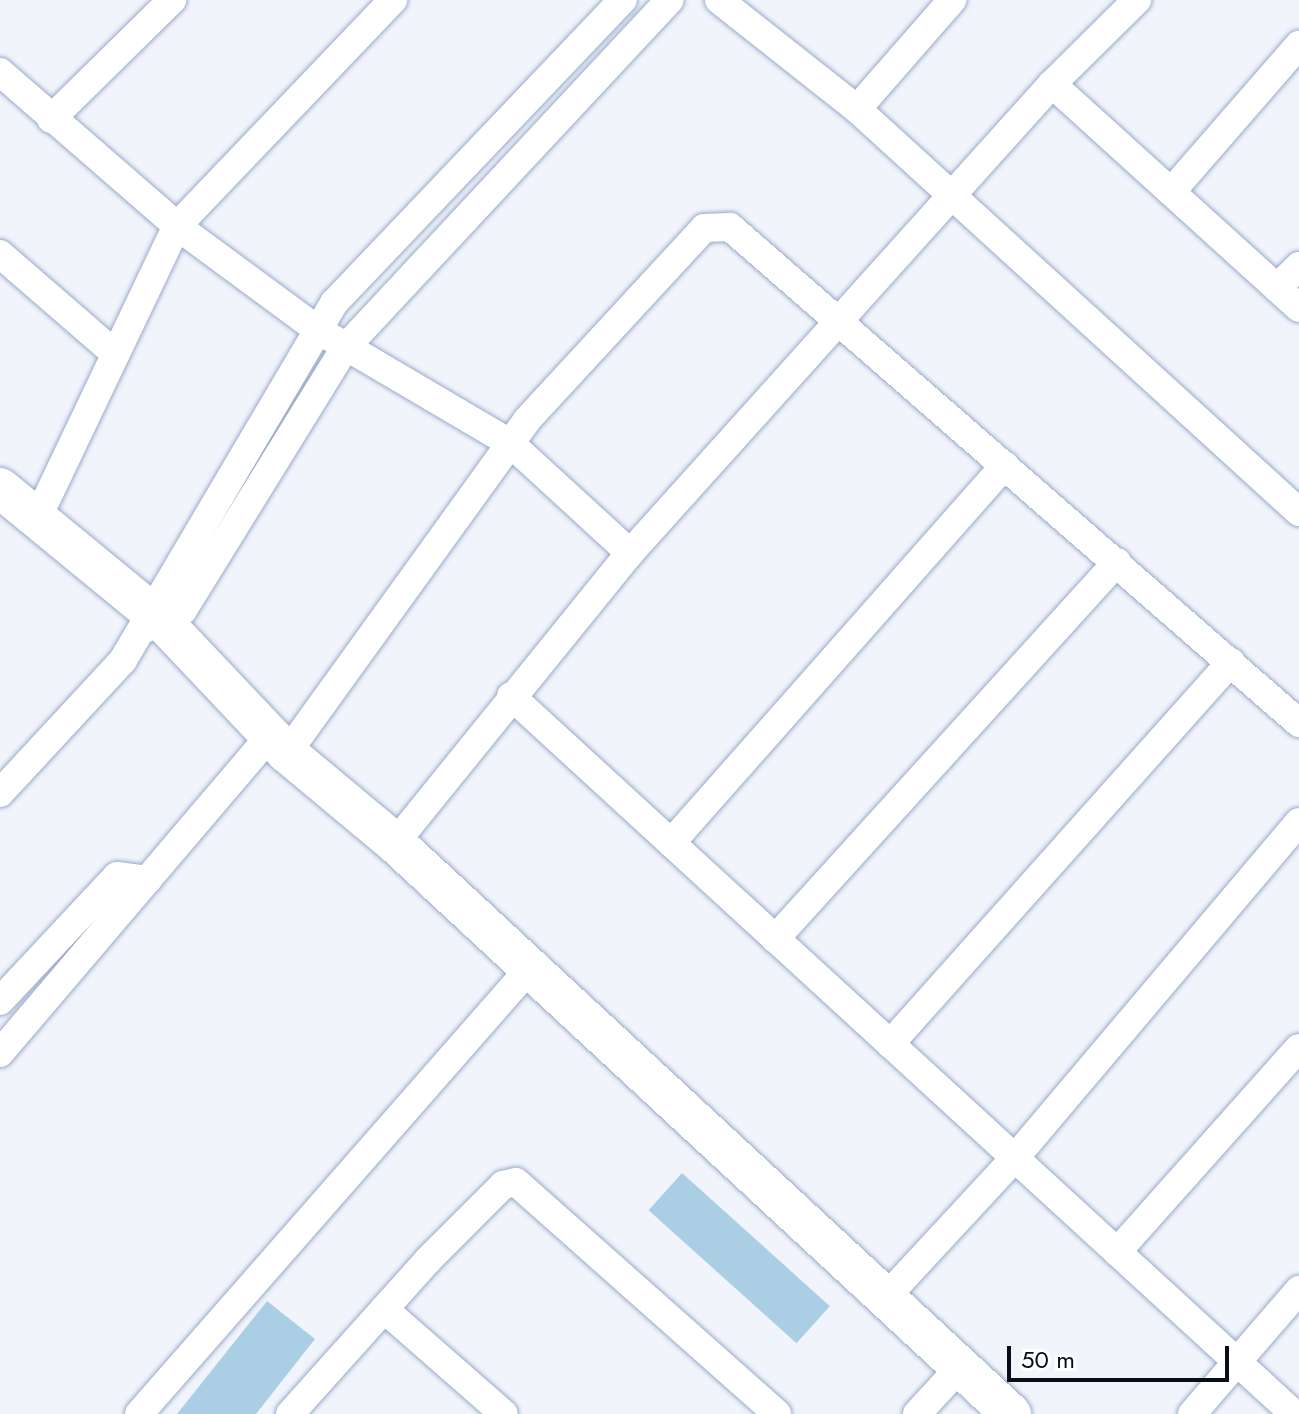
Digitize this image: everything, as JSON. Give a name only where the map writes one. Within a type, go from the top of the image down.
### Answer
[{"type":"street","points":[[51,119],[172,0]]},
{"type":"street","points":[[37,519],[113,352],[177,226],[393,0]]},
{"type":"street","points":[[0,793],[123,660],[151,620],[318,330],[361,272],[623,0]]},
{"type":"street","points":[[151,620],[183,610],[345,348],[670,0]]},
{"type":"street","points":[[719,0],[857,109],[1299,512]]},
{"type":"street","points":[[857,109],[952,0]]},
{"type":"street","points":[[395,843],[511,696],[630,553],[952,193],[1133,1]]},
{"type":"street","points":[[1171,192],[1299,45]]},
{"type":"street","points":[[0,72],[177,226],[345,348],[510,443],[630,553]]},
{"type":"street","points":[[1052,84],[1299,308]]},
{"type":"street","points":[[0,1053],[148,880],[279,744],[510,443],[704,228],[730,227],[840,316],[1299,723]]},
{"type":"street","points":[[0,254],[113,352]]},
{"type":"street","points":[[1277,288],[1299,266]]},
{"type":"street","points":[[671,843],[1005,465]]},
{"type":"street","points":[[0,488],[151,620],[279,744],[395,843],[1011,1414]]},
{"type":"street","points":[[775,939],[1117,562]]},
{"type":"street","points":[[890,1044],[1231,662]]},
{"type":"street","points":[[511,696],[1294,1414]]},
{"type":"street","points":[[886,1297],[1014,1159],[1299,822]]},
{"type":"street","points":[[0,1001],[117,876],[148,880]]},
{"type":"street","points":[[139,1414],[530,968]]},
{"type":"street","points":[[1117,1252],[1299,1048]]},
{"type":"street","points":[[290,1414],[384,1309],[503,1185],[516,1182],[777,1414]]},
{"type":"street","points":[[1192,1414],[1299,1290]]},
{"type":"street","points":[[384,1309],[504,1414]]},
{"type":"street","points":[[917,1414],[959,1368]]},
{"type":"building","points":[[682,1173],[830,1306],[796,1343],[649,1210]]},
{"type":"building","points":[[267,1301],[315,1339],[256,1414],[177,1414]]}]
